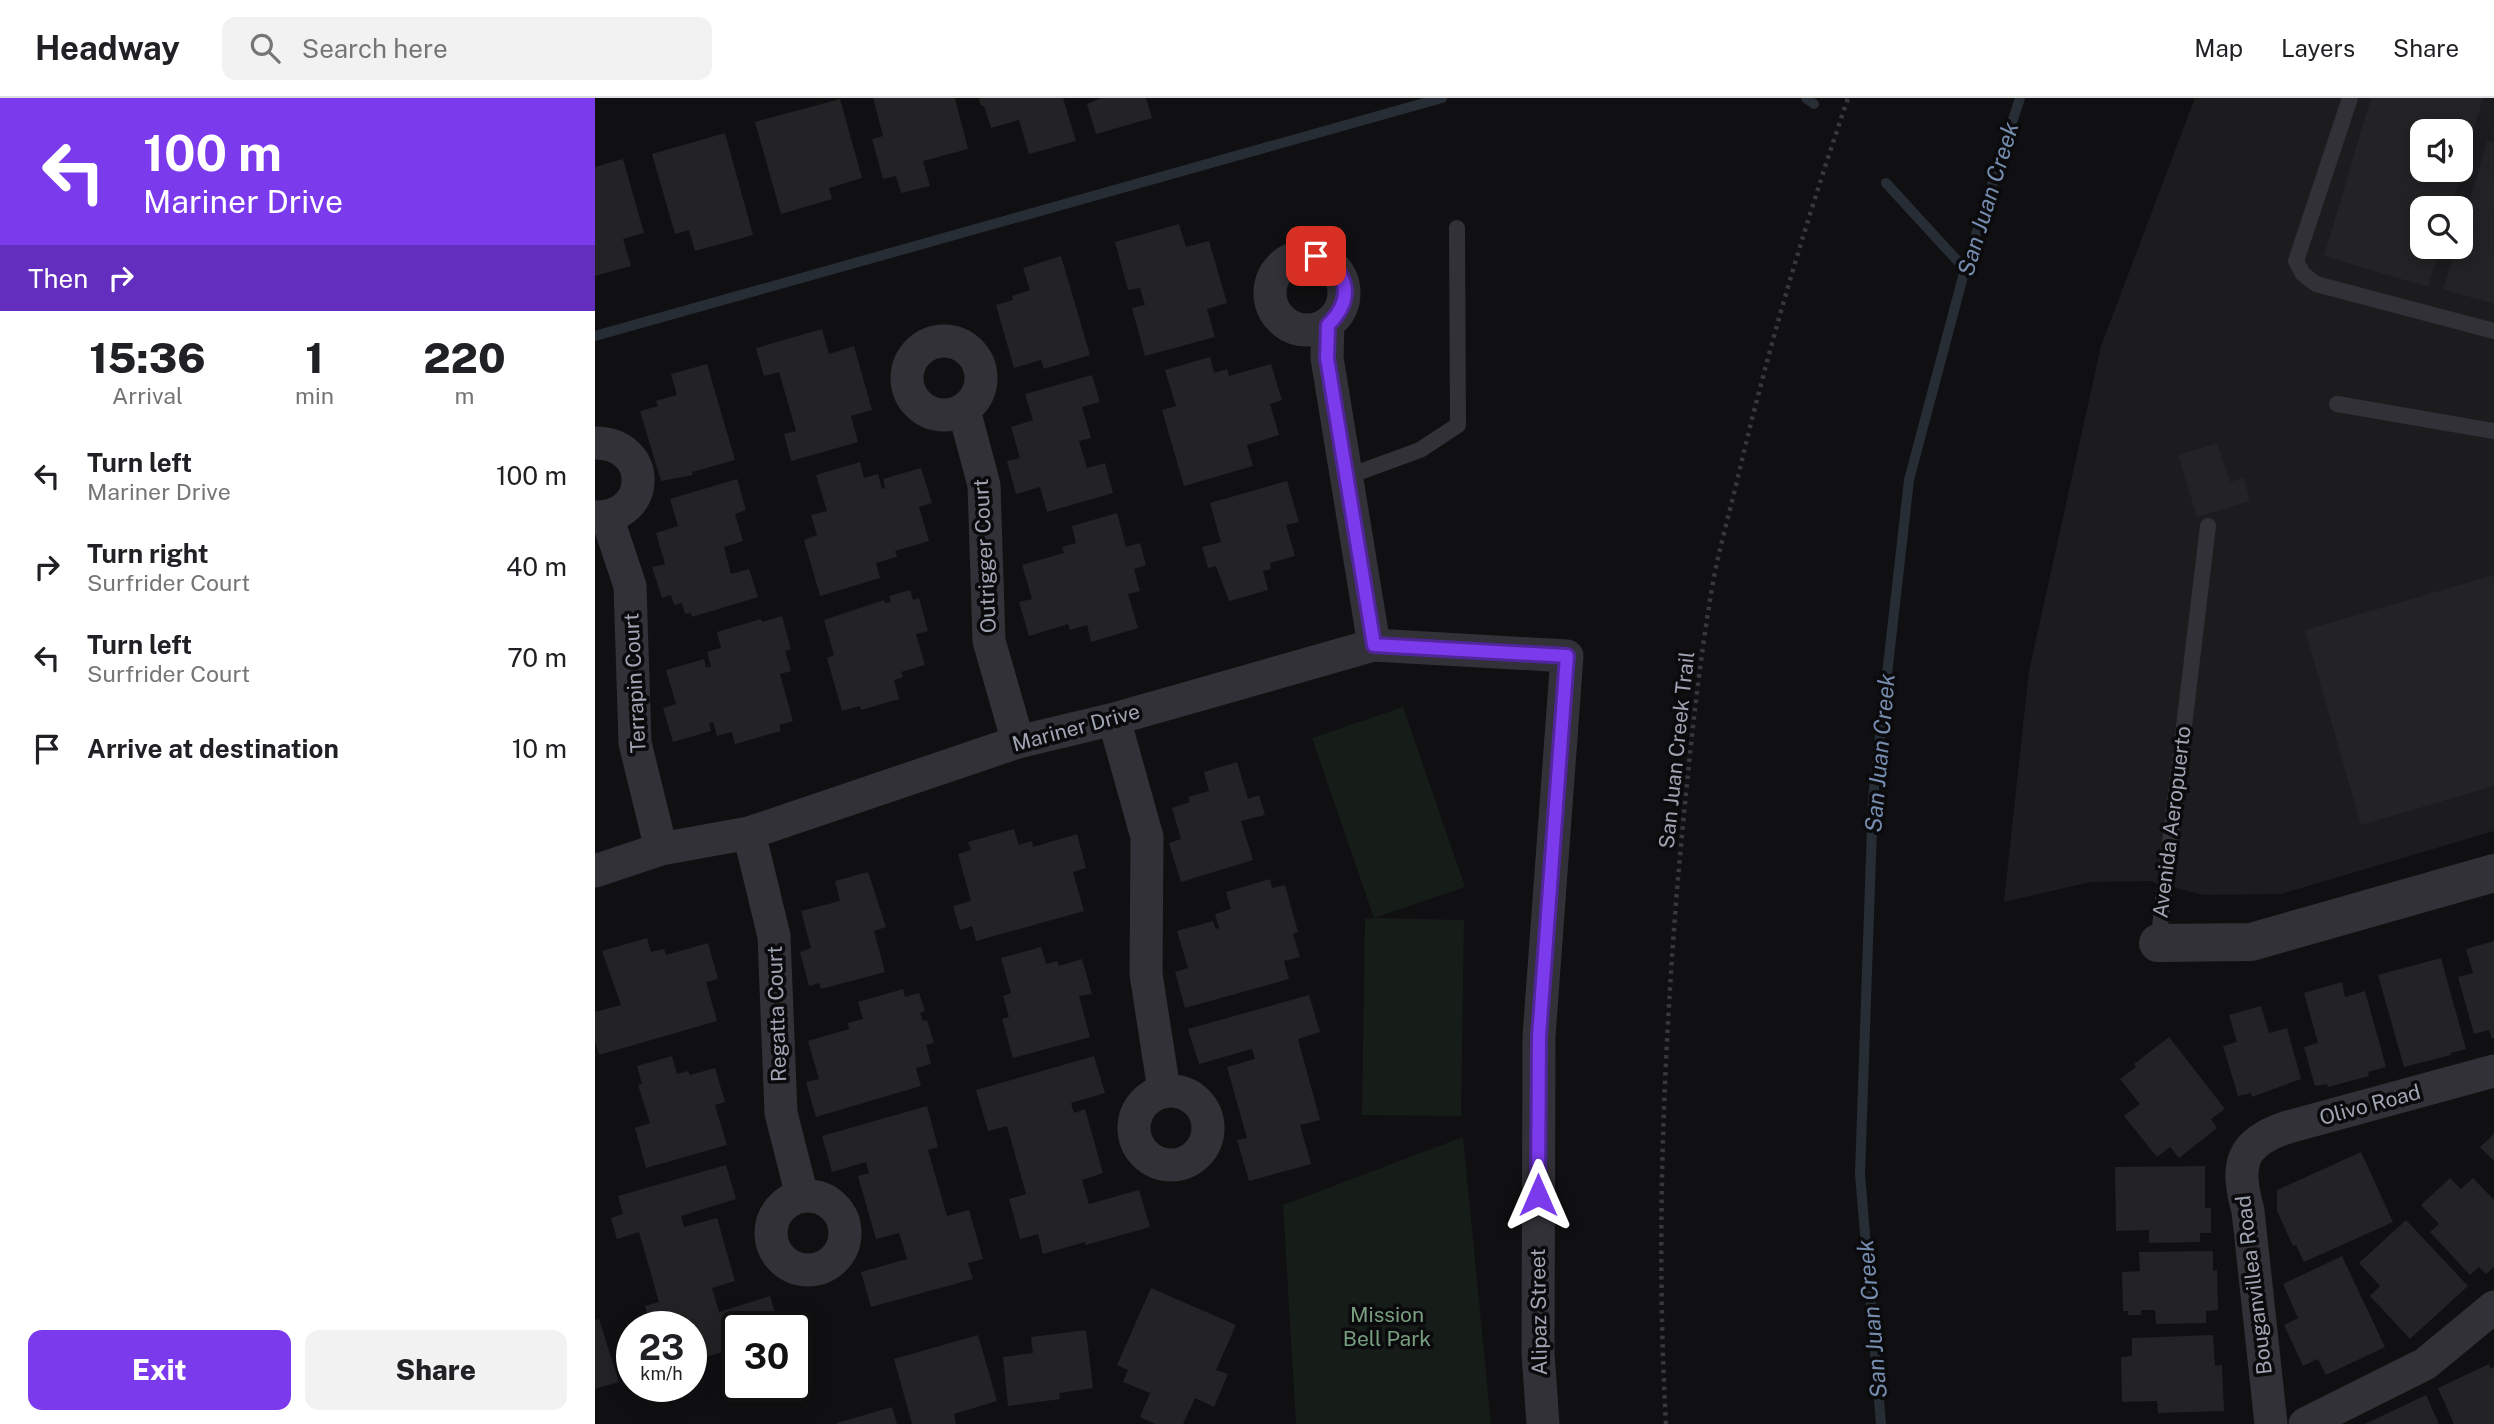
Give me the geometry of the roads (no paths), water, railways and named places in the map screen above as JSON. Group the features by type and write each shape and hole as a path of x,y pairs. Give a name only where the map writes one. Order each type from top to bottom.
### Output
{"street":[{"path":"1328,325 1327,358 1374,645"},
{"name":"Outrigger Court","path":"964,410 984,485 989,641 1019,742"},
{"name":"Terrapin Court","path":"595,443 610,443 623,449 633,460 638,474 638,489 632,502 621,512 601,517 630,586 635,743 661,849"},
{"name":"Mariner Drive","path":"595,871 661,849 749,833 1019,742 1114,719 1374,645 1567,656"},
{"name":"Alipaz Street","path":"1543,1424 1538,1353 1539,1036 1567,656"},
{"path":"1114,719 1147,837 1146,974 1164,1090"},
{"name":"Regatta Court","path":"749,833 775,936 781,1113 802,1196"},
{"name":"Avenida Aeropuerto","path":"2158,943 2251,942 2494,873"},
{"name":"Olivo Road","path":"2249,1148 2265,1135 2288,1127 2494,1071"},
{"name":"Bouganvillea Road","path":"2249,1148 2241,1167 2242,1189 2248,1211 2271,1424"},
{"path":"2305,1424 2425,1364 2494,1307"}],"lane":[{"path":"2350,98 2296,261 2303,274 2316,284 2494,331"},
{"path":"1346,477 1420,450 1458,425 1457,228"},
{"path":"2337,404 2494,431"},
{"name":"Avenida Aeropuerto","path":"2158,943 2208,526"}],"waterway":[{"path":"595,336 1442,98"},
{"path":"1806,98 1814,104"},
{"name":"San Juan Creek","path":"1881,1424 1860,1174 1873,798 1909,480 1965,269 2020,98"},
{"path":"1886,183 1965,269"}],"park label":[{"name":"Mission Bell Park","path":"1387,1327"}]}
